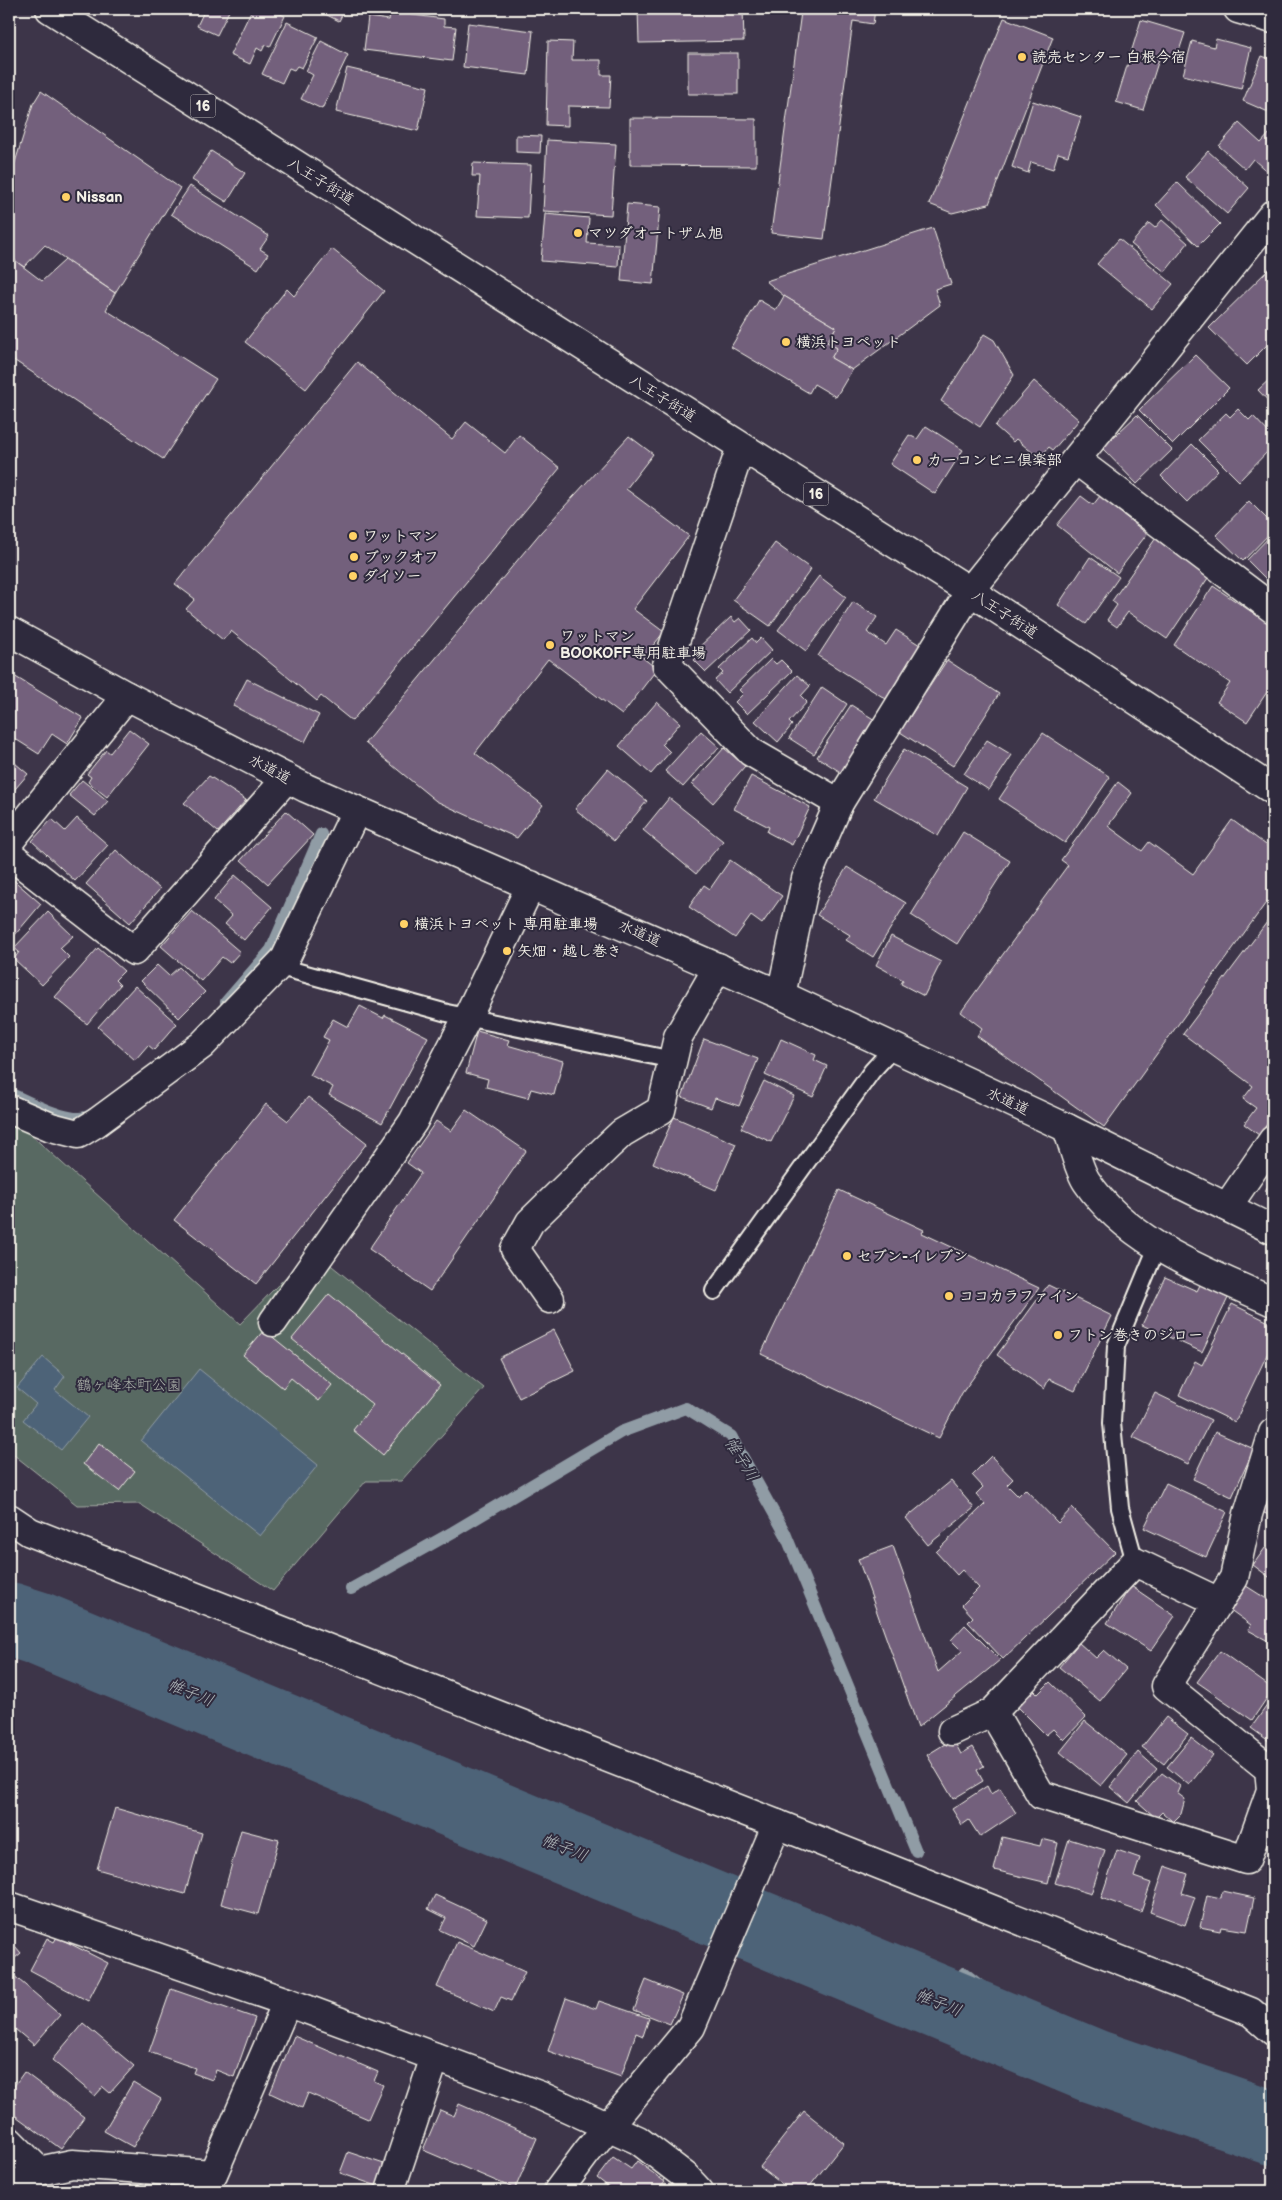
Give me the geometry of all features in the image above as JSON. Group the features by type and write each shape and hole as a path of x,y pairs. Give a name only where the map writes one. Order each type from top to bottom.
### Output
{"main road":[{"name":"八王子街道","path":"50,9 970,591 1273,790"},
{"path":"1238,9 1273,19"},
{"path":"781,994 806,879 839,803 970,591 1273,214"},
{"path":"742,447 667,665 751,752 839,803"},
{"path":"1076,460 1273,609"},
{"name":"水道道","path":"9,631 127,696 356,811 781,994 1067,1128 1273,1230"},
{"path":"9,842 127,696"},
{"path":"9,854 134,951 287,778"},
{"path":"9,1109 51,1127 78,1134 96,1123 202,1045 285,959 356,811"},
{"path":"273,1322 413,1122 468,1018 531,885"},
{"path":"550,1299 515,1249 530,1222 607,1147 622,1133 661,1110 678,1036 718,967"},
{"path":"1067,1128 1086,1180 1112,1212 1164,1252 1273,1302"},
{"path":"1227,1207 1273,1140"},
{"path":"993,1712 1041,1794 1246,1860 1271,1790 1269,1769 1166,1686 1234,1578 1248,1514 1273,1433"},
{"path":"9,1518 30,1532 778,1824 1250,2012 1273,2031"},
{"path":"952,1731 993,1712 1033,1672 1135,1562 1220,1602"},
{"path":"558,2191 691,2027 778,1824"},
{"path":"9,1906 287,2002 541,2096 638,2140 685,2176 699,2191"},
{"path":"14,2191 21,2182 39,2172 72,2164 210,2183 287,2002"},
{"path":"390,2191 435,2057"},
{"path":"9,2141 39,2172"}],"lane":[{"path":"277,966 468,1018 673,1060"},
{"path":"714,1291 872,1071 894,1047"},
{"path":"1135,1562 1120,1508 1112,1423 1116,1346 1157,1247"}],"green space":[{"name":"鶴ヶ峰本町公園","path":"9,1115 240,1324 312,1250 484,1388 401,1481 366,1481 273,1591 140,1504 77,1505 9,1451"}],"water":[{"path":"43,1357 65,1376 55,1390 88,1417 61,1450 23,1420 36,1404 17,1388"},
{"path":"199,1369 318,1465 260,1536 141,1441"}],"building":[{"path":"205,9 230,9 217,35 197,26"},
{"path":"252,9 269,9 285,16 270,47 265,45 262,51 257,48 250,64 230,55"},
{"path":"315,9 345,9 339,21"},
{"path":"638,9 743,9 744,41 639,43"},
{"path":"778,9 875,9 873,24 853,21 824,239 771,233 801,12"},
{"path":"390,12 444,19 444,26 456,27 452,61 364,50 368,17 389,20"},
{"path":"1004,18 1053,37 989,204 952,213 929,204"},
{"path":"1141,20 1185,33 1176,60 1160,56 1143,110 1116,102"},
{"path":"287,22 318,37 302,68 297,66 294,70 289,68 282,83 262,74"},
{"path":"468,23 533,31 528,75 463,67"},
{"path":"1216,39 1251,48 1241,89 1183,75 1192,41 1214,47"},
{"path":"321,41 348,55 322,109 301,99 313,75 306,71"},
{"path":"548,41 573,42 572,60 601,60 601,75 611,75 609,107 568,106 568,126 546,125"},
{"path":"688,53 738,53 738,94 688,94"},
{"path":"1262,56 1273,60 1273,114 1243,101"},
{"path":"347,68 428,87 418,131 336,112"},
{"path":"41,91 180,188 115,293 45,245 24,267 9,256 9,182 33,104"},
{"path":"1033,101 1081,117 1068,156 1058,153 1053,169 1031,162 1028,173 1012,167"},
{"path":"630,118 756,119 756,166 630,165"},
{"path":"1239,123 1261,143 1270,133 1273,135 1272,176 1253,159 1245,169 1219,146"},
{"path":"516,135 541,136 540,153 516,152"},
{"path":"547,140 616,144 611,215 543,211"},
{"path":"211,151 245,173 227,202 192,180"},
{"path":"1208,151 1249,188 1227,214 1185,177"},
{"path":"473,163 531,165 528,218 477,216 480,176 472,176"},
{"path":"1177,182 1220,224 1198,246 1156,205"},
{"path":"190,186 269,236 260,249 268,254 258,269 171,214"},
{"path":"627,204 660,207 653,284 621,281"},
{"path":"545,214 589,218 587,243 619,245 618,267 541,261"},
{"path":"1162,220 1188,243 1165,272 1131,244 1149,223 1155,228"},
{"path":"933,228 951,284 935,289 940,305 852,370 831,358 837,348 827,342 836,327 784,296 766,281"},
{"path":"1119,239 1173,284 1152,309 1097,264"},
{"path":"332,249 384,291 306,389 245,342 287,289 294,296"},
{"path":"9,256 42,281 65,260 115,293 106,310 216,379 163,459 9,357"},
{"path":"1272,266 1273,339 1247,365 1209,328"},
{"path":"784,296 836,327 827,342 837,348 831,358 852,370 836,397 814,384 809,393 731,347 759,300 776,310"},
{"path":"984,334 994,340 1014,375 980,427 941,401"},
{"path":"1195,355 1229,388 1173,444 1139,410"},
{"path":"357,362 452,439 466,422 505,453 519,435 560,468 352,721 321,696 317,701 231,631 223,640 186,609 195,599 175,584"},
{"path":"1273,376 1273,406 1258,390"},
{"path":"1034,381 1079,420 1053,450 1049,447 1039,458 1016,439 1013,442 995,426"},
{"path":"1238,409 1249,420 1253,416 1270,434 1267,437 1270,441 1267,444 1271,448 1239,481 1198,440 1226,413 1230,417"},
{"path":"1137,415 1172,450 1137,484 1102,448"},
{"path":"926,426 963,450 935,494 890,464 909,435 917,439"},
{"name":"ワットマン BOOKOFF専用駐車場","path":"629,436 653,454 626,489 689,536 633,609 664,632 643,658 657,669 622,715 548,659 475,753 543,805 517,838 436,801 365,743 541,532"},
{"path":"1192,444 1218,470 1187,502 1161,476"},
{"path":"1081,496 1093,505 1100,496 1147,534 1117,573 1057,525"},
{"path":"1249,501 1273,525 1273,530 1243,561 1216,535"},
{"path":"1273,533 1273,586 1247,560"},
{"path":"1158,535 1212,572 1167,639 1128,612 1117,627 1107,620 1117,605 1112,601"},
{"path":"775,543 811,569 770,626 733,600"},
{"path":"1090,557 1119,577 1086,624 1058,605"},
{"path":"819,576 846,597 806,651 778,630"},
{"path":"1213,586 1273,626 1268,635 1273,639 1273,683 1247,722 1217,702 1230,683 1174,645"},
{"path":"853,602 877,617 867,632 886,645 896,630 920,645 886,699 818,656"},
{"path":"731,617 735,622 740,618 751,630 706,672 694,660 702,652 698,648"},
{"path":"752,638 756,643 761,638 772,650 727,693 715,680 723,673 719,669"},
{"path":"771,659 776,664 781,660 792,671 747,714 735,702 743,694 739,690"},
{"path":"947,660 999,694 953,766 900,732"},
{"path":"9,673 83,718 67,744 52,734 39,754 9,735"},
{"path":"797,675 810,686 801,696 807,702 789,722 792,725 778,742 755,721"},
{"path":"247,679 319,715 305,742 233,706"},
{"path":"822,687 847,704 814,754 789,738"},
{"path":"657,702 680,723 662,744 670,752 651,774 619,746"},
{"path":"851,705 875,720 842,773 817,757"},
{"path":"129,729 149,744 107,797 88,782 91,777 87,774 106,750 110,753"},
{"path":"701,731 719,747 683,787 665,771"},
{"path":"1043,733 1110,777 1065,843 999,799"},
{"path":"987,740 1012,755 989,790 964,774"},
{"path":"724,748 745,766 713,803 692,784"},
{"path":"904,749 967,787 938,836 874,798"},
{"path":"9,758 28,774 9,796"},
{"path":"608,769 647,801 614,841 575,809"},
{"path":"209,776 246,800 218,832 184,803"},
{"path":"751,776 810,807 792,845 767,832 769,827 734,809"},
{"path":"82,780 108,801 95,816 69,795"},
{"path":"1118,782 1132,793 1108,826 1142,851 1149,842 1193,874 1232,820 1273,850 1273,893 1104,1127 977,1036 982,1028 961,1012 1068,865 1061,860"},
{"path":"669,798 723,841 696,874 643,830"},
{"path":"286,811 313,835 268,884 241,860"},
{"path":"77,818 108,845 75,881 32,841 52,819 65,831"},
{"path":"963,832 1010,861 957,944 911,915"},
{"path":"116,850 160,889 130,923 86,884"},
{"path":"730,860 782,896 762,924 751,916 735,938 689,907 704,885 710,889"},
{"path":"847,867 906,903 873,957 846,940 850,935 817,915"},
{"path":"235,875 272,907 244,940 225,924 232,916 214,900"},
{"path":"9,876 41,904 9,942"},
{"path":"192,911 240,952 230,963 222,957 201,981 161,946"},
{"path":"48,912 73,936 60,948 69,957 42,985 14,959 19,952 14,948"},
{"path":"1273,914 1273,1116 1259,1135 1244,1124 1256,1108 1243,1099 1253,1086 1183,1034"},
{"path":"891,936 941,962 924,996 901,984 903,980 876,965"},
{"path":"98,948 124,971 115,980 120,985 87,1024 55,997"},
{"path":"157,965 169,976 179,967 205,992 179,1018 141,981"},
{"path":"135,986 177,1024 154,1050 148,1045 135,1060 98,1027"},
{"path":"360,1006 383,1018 385,1015 428,1037 382,1123 329,1095 333,1087 310,1075 329,1040 323,1037 333,1019 348,1027"},
{"path":"477,1031 509,1040 507,1045 563,1061 554,1095 531,1089 528,1098 486,1087 488,1079 466,1073"},
{"path":"704,1039 758,1059 739,1106 715,1098 711,1108 682,1097"},
{"path":"781,1039 816,1055 814,1060 827,1066 813,1097 765,1075"},
{"path":"764,1081 794,1096 771,1142 741,1128"},
{"path":"308,1097 367,1143 256,1284 174,1220 266,1104 288,1121"},
{"path":"466,1110 526,1151 430,1291 369,1249 421,1173 407,1163 436,1121 451,1131"},
{"path":"674,1117 736,1144 716,1190 653,1163"},
{"path":"1273,1177 1273,1195 1265,1191"},
{"path":"839,1190 924,1230 922,1233 1039,1288 962,1393 939,1438 761,1354"},
{"path":"1165,1277 1197,1291 1200,1285 1228,1298 1202,1352 1142,1325"},
{"path":"1048,1285 1112,1316 1075,1391 1049,1379 1044,1389 997,1355"},
{"path":"329,1294 440,1385 383,1455 353,1430 373,1405 292,1339"},
{"path":"1232,1304 1273,1324 1273,1342 1235,1422 1179,1395 1195,1361 1202,1365"},
{"path":"264,1330 332,1385 319,1401 291,1378 283,1388 243,1355"},
{"path":"554,1330 575,1371 519,1398 499,1358"},
{"path":"1155,1393 1211,1420 1188,1464 1133,1437"},
{"path":"1215,1432 1254,1449 1232,1497 1193,1479"},
{"path":"99,1443 135,1471 119,1491 83,1464"},
{"path":"991,1456 1013,1479 1007,1485 1018,1496 1025,1489 1058,1523 1072,1508 1115,1552 1003,1659 968,1622 973,1617 962,1605 979,1588 962,1570 957,1575 936,1552 985,1504 976,1494 983,1487 972,1475"},
{"path":"951,1481 974,1508 928,1545 906,1518"},
{"path":"1166,1483 1227,1512 1206,1557 1144,1528"},
{"path":"1269,1496 1273,1498 1273,1517 1262,1512"},
{"path":"893,1546 938,1672 962,1651 951,1640 965,1625 1000,1660 918,1727 858,1559"},
{"path":"1265,1548 1273,1553 1273,1580 1253,1565"},
{"path":"1243,1584 1273,1603 1273,1635 1270,1642 1248,1630 1251,1625 1229,1609"},
{"path":"1131,1586 1175,1616 1151,1651 1107,1623"},
{"path":"1079,1643 1096,1658 1104,1650 1126,1669 1100,1701 1059,1667"},
{"path":"1220,1651 1273,1689 1252,1720 1197,1682"},
{"path":"1050,1682 1086,1717 1064,1740 1053,1729 1046,1735 1015,1704 1031,1687 1038,1694"},
{"path":"1273,1697 1273,1744 1251,1728"},
{"path":"1166,1717 1188,1734 1164,1764 1142,1747"},
{"path":"1085,1721 1127,1755 1101,1786 1060,1752"},
{"path":"1191,1738 1213,1755 1189,1785 1167,1767"},
{"path":"953,1739 961,1754 973,1747 984,1766 977,1770 983,1781 953,1799 927,1755"},
{"path":"1138,1752 1157,1769 1129,1803 1110,1787"},
{"path":"1162,1773 1180,1786 1177,1793 1185,1799 1181,1814 1173,1822 1162,1812 1156,1818 1137,1801"},
{"path":"987,1786 991,1794 1000,1788 1016,1813 980,1837 969,1820 962,1825 952,1809"},
{"path":"115,1808 202,1833 185,1894 97,1869"},
{"path":"241,1830 279,1840 258,1914 221,1904"},
{"path":"1002,1837 1040,1846 1042,1839 1058,1843 1048,1883 994,1870"},
{"path":"1069,1839 1105,1850 1091,1894 1055,1883"},
{"path":"1117,1850 1140,1858 1134,1877 1151,1883 1141,1912 1101,1898"},
{"path":"1165,1866 1188,1874 1182,1893 1195,1897 1185,1925 1150,1912"},
{"path":"1222,1891 1254,1898 1247,1931 1221,1927 1220,1931 1200,1927 1207,1895 1221,1898"},
{"path":"435,1895 487,1919 474,1946 440,1930 446,1918 428,1909"},
{"path":"57,1937 108,1963 88,2001 30,1970 47,1938 54,1942"},
{"path":"9,1939 21,1953 9,1963"},
{"path":"457,1942 525,1972 511,2001 501,1997 494,2012 437,1987"},
{"path":"12,1974 60,2015 34,2045 9,2024 9,1978"},
{"path":"646,1980 683,1995 670,2024 634,2010"},
{"path":"171,1989 255,2018 234,2077 216,2070 212,2080 193,2073 195,2068 149,2052"},
{"path":"566,1998 596,2009 599,2001 649,2018 643,2036 636,2033 621,2077 548,2051"},
{"path":"83,2023 134,2066 110,2093 103,2087 95,2096 52,2060"},
{"path":"294,2036 378,2072 374,2081 383,2085 368,2119 308,2093 302,2108 270,2093"},
{"path":"24,2072 84,2117 61,2149 9,2111 9,2093"},
{"path":"133,2082 161,2099 133,2147 104,2131"},
{"path":"459,2104 537,2138 515,2189 423,2150 440,2110 454,2116"},
{"path":"804,2111 844,2143 806,2191 791,2191 760,2167"},
{"path":"348,2152 384,2164 377,2186 340,2173"},
{"path":"613,2157 631,2169 637,2161 665,2182 658,2191 614,2191 597,2178"}],"waterway":[{"path":"226,1002 271,950 321,834"},
{"path":"9,1093 63,1116 75,1118 92,1114"},
{"name":"帷子川","path":"351,1589 453,1532 621,1432 686,1408 731,1436 785,1533 916,1851"},
{"name":"帷子川","path":"9,1619 37,1628 1093,2066 1273,2128"},
{"name":"帷子川","path":"37,1628 148,1653"},
{"name":"帷子川","path":"964,1973 1018,2016 1093,2066"}],"place":[{"name":"読売センター 白根今宿","path":"1022,57"},
{"name":"Nissan","path":"66,197"},
{"name":"マツダオートザム旭","path":"578,233"},
{"name":"横浜トヨペット","path":"786,342"},
{"name":"カーコンビニ倶楽部","path":"917,460"},
{"name":"ワットマン","path":"353,536"},
{"name":"ブックオフ","path":"354,557"},
{"name":"ダイソー","path":"353,576"},
{"name":"ワットマン BOOKOFF専用駐車場","path":"550,645"},
{"name":"横浜トヨペット 専用駐車場","path":"404,924"},
{"name":"矢畑・越し巻き","path":"507,951"},
{"name":"セブン-イレブン","path":"847,1256"},
{"name":"ココカラファイン","path":"949,1296"},
{"name":"フトン巻きのジロー","path":"1058,1335"}]}
